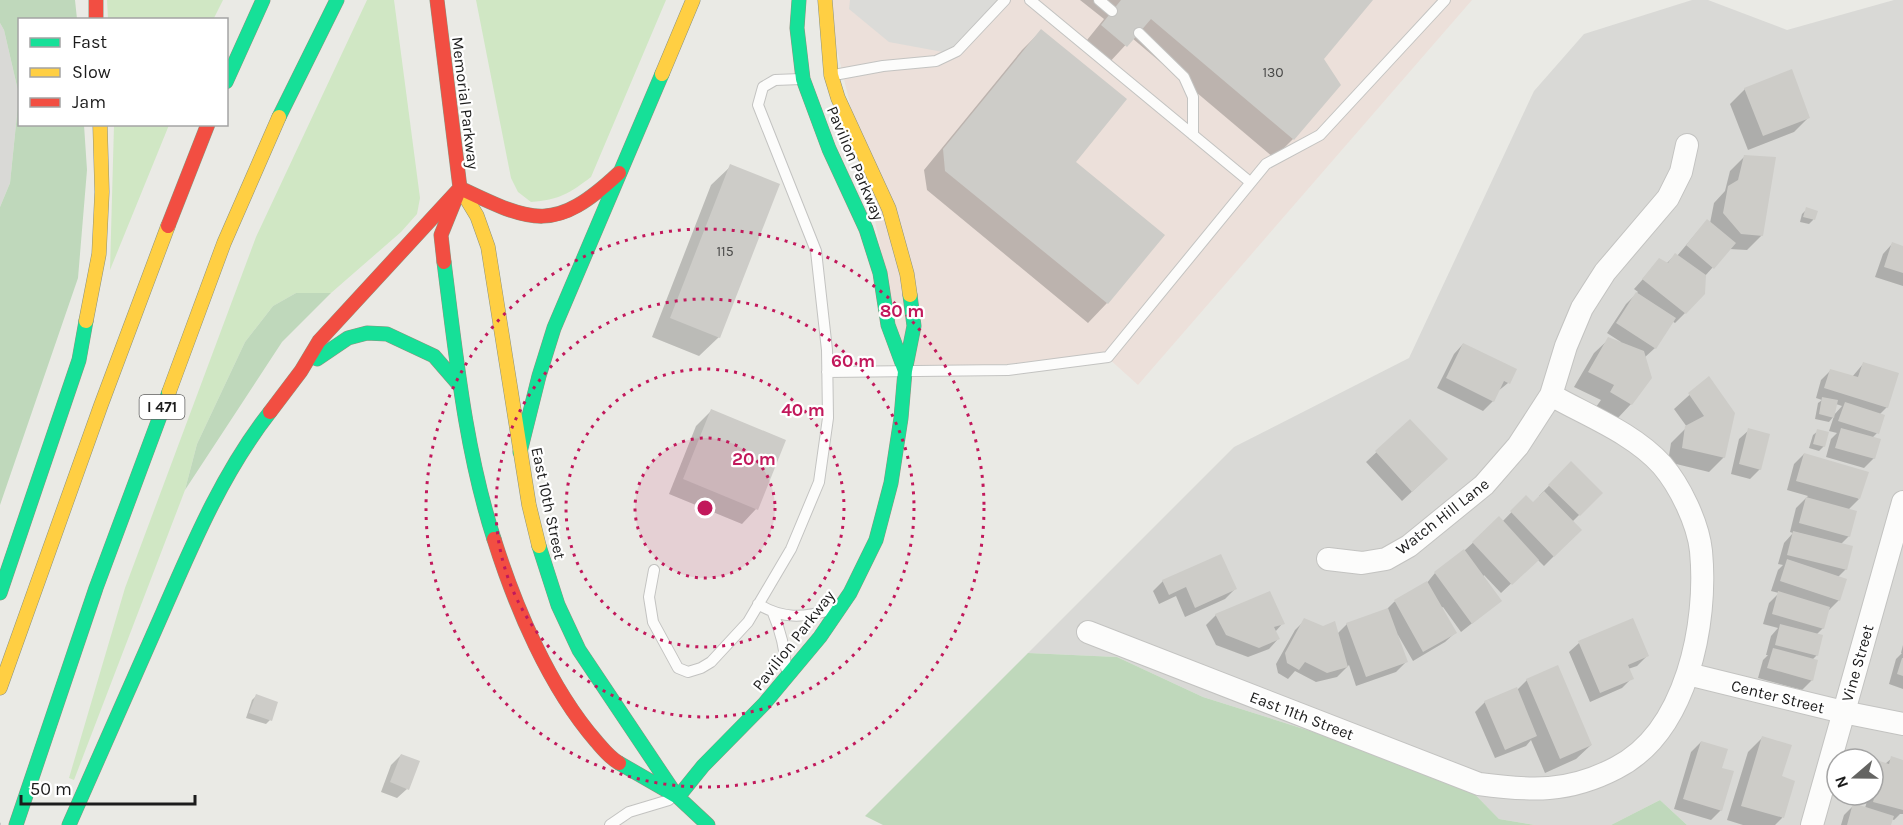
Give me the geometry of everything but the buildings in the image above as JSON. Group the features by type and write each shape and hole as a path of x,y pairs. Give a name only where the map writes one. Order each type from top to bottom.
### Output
{"main road":[{"path":"96,0 96,18"},
{"path":"228,78 263,0"},
{"name":"I 471","path":"16,825 96,588 224,243 280,115 337,0"},
{"name":"Memorial Parkway","path":"437,0 460,188 441,235 460,386"},
{"path":"520,452 554,328 693,0"},
{"name":"Pavilion Parkway","path":"799,0 797,28 817,77 829,149 866,229 879,273 888,325 905,371"},
{"name":"Pavilion Parkway","path":"817,77 826,30 825,0"},
{"name":"Pavilion Parkway","path":"678,797 703,766 764,704 787,677 820,637 850,593 876,540 891,483 902,418 905,371 914,326 907,274 889,209 838,98 817,77"},
{"path":"0,593 79,360 99,254 102,192 100,126"},
{"path":"0,688 102,397 207,126"},
{"path":"69,825 186,560 222,486 251,436 301,371 319,341 460,188 513,213 544,217 571,211 597,194 619,173"},
{"name":"East 10th Street","path":"460,188 477,216 488,247 520,452 540,551 558,605 579,650 678,797 708,825"},
{"path":"301,371 326,351 348,338 367,333 387,334 434,356 460,386"},
{"name":"East 10th Street","path":"460,386 475,467 490,528 507,581 549,671 579,721 612,759 678,797"}],"street":[{"name":"Watch Hill Lane","path":"1328,559 1362,563 1386,559 1409,546 1484,485 1518,446 1551,395 1566,346 1582,308 1605,272 1668,198 1681,172 1687,146"},
{"name":"East 11th Street","path":"1088,632 1479,784 1538,790 1559,788 1617,768 1641,752 1677,704 1688,674 1701,609 1701,549 1688,506 1662,465 1630,439 1551,395"},
{"name":"Vine Street","path":"1812,825 1903,502"},
{"name":"Center Street","path":"1688,674 1843,712 1903,723"}],"lane":[{"path":"654,570 649,597 654,622 678,668 688,672 701,668 711,662 748,622 791,549 819,483 828,418 827,350 816,251 758,105 763,87 775,80 817,77 883,66 936,61 957,51 1005,0"},
{"path":"1030,0 1250,182"},
{"path":"1099,0 1112,11"},
{"path":"827,372 1008,369 1108,357 1266,164 1320,135 1444,0"},
{"path":"1139,33 1184,77 1193,97 1193,135"},
{"path":"758,604 773,613 795,616 814,615 840,607"},
{"path":"773,613 785,646 787,677"},
{"path":"610,825 629,812 678,797"}],"shaded area":[{"path":"825,0 1472,0 1138,385 1107,357 905,371 861,150"},
{"path":"850,0 1004,0 959,55 889,42 849,9"},
{"path":"1692,0 1708,0 1787,30 1894,0 1903,0 1903,825 1687,825 1660,800 1611,825 1535,825 1499,819 1459,778 1203,697 1117,657 1028,653 1234,447 1409,358 1534,91 1584,34"},
{"path":"0,23 4,30 18,91 18,105 10,183 0,207"}],"green space":[{"path":"0,0 75,0 77,18 18,18 18,91 4,30 0,23"},
{"path":"107,0 223,0 214,18 108,18"},
{"path":"367,0 394,0 420,198 417,214 401,232 331,293 296,293 273,306 245,342 197,444 185,490 74,780 69,778 125,588 256,237"},
{"path":"476,0 666,0 591,177 564,195 531,202 518,192 511,178"},
{"path":"18,105 18,126 84,126 87,170 78,278 0,505 0,207 10,183"},
{"path":"114,126 169,126 110,270"},
{"path":"296,293 331,293 282,342 185,490 197,444 245,342 273,306"},
{"path":"1028,653 1117,657 1203,697 1459,778 1499,819 1535,825 883,825 865,816"},
{"path":"1660,800 1687,825 1611,825"}],"traffic: fast":[{"path":"228,78 263,0"},
{"path":"279,117 337,0"},
{"path":"799,0 797,28 803,79 829,149 866,229 880,273 888,325 905,371"},
{"path":"520,452 554,328 662,74"},
{"path":"444,262 457,367 469,436 494,539"},
{"path":"678,797 703,766 764,704 820,637 850,593 876,540 891,483 901,418 905,371 914,326 910,295"},
{"path":"0,593 79,360 86,321"},
{"path":"317,359 348,338 367,333 387,334 434,356 460,386"},
{"path":"16,825 96,588 169,392"},
{"path":"69,825 210,509 223,483 270,412"},
{"path":"539,546 558,605 579,650 672,789"},
{"path":"619,763 678,797 708,825"}],"traffic: slow":[{"path":"662,74 693,0"},
{"path":"825,0 831,75 838,98 889,209 907,274 910,295"},
{"path":"169,392 224,243 279,117"},
{"path":"86,321 99,254 102,192 100,126"},
{"path":"460,188 477,216 488,247 529,505 539,546"},
{"path":"0,688 168,226"}],"traffic: jam":[{"path":"96,0 96,18"},
{"path":"437,0 460,188 441,235 444,262"},
{"path":"168,226 207,126"},
{"path":"270,412 301,371 319,341 460,188 507,209 543,216 560,213 577,206 619,173"},
{"path":"494,539 523,618 549,671 579,720 604,750 619,763"}]}
